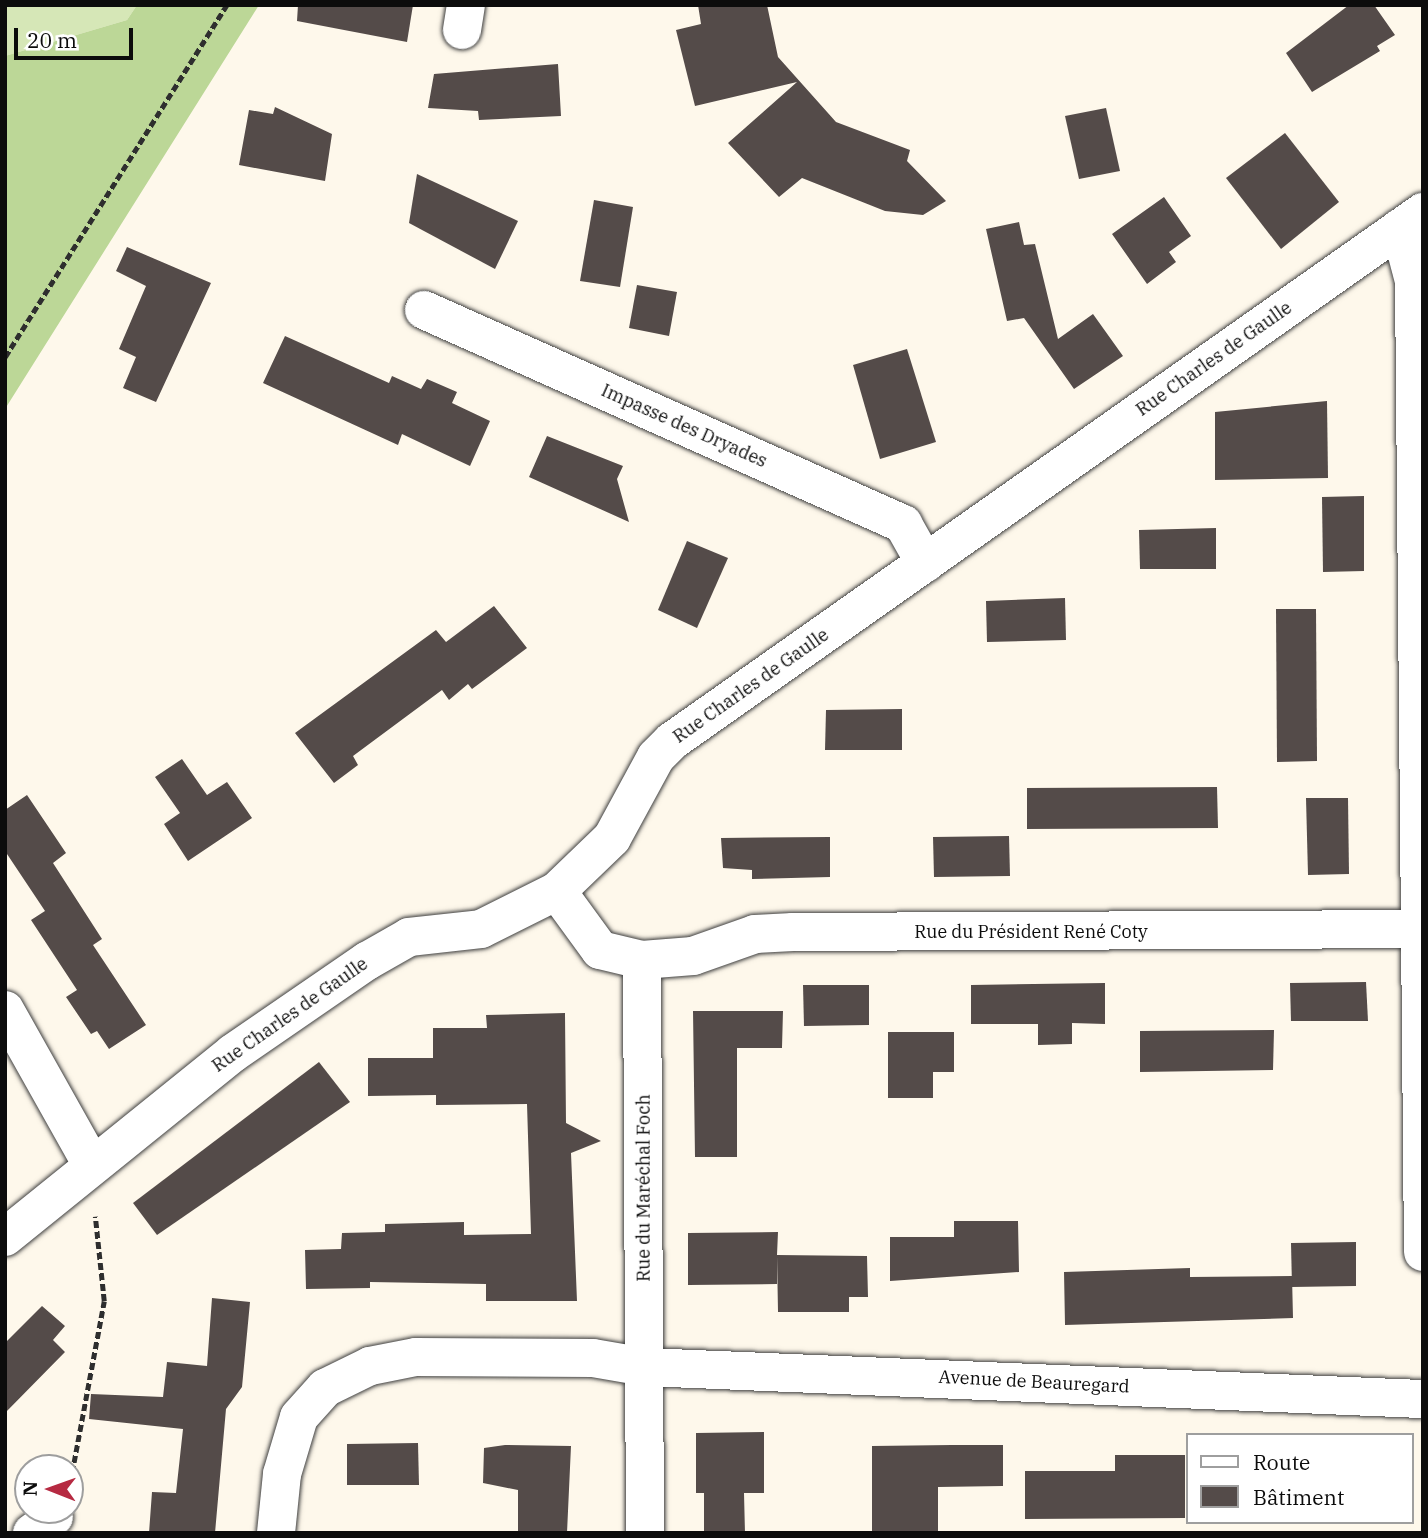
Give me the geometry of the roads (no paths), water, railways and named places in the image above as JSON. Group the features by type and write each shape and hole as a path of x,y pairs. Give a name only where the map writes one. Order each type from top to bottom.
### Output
{"street":[{"path":"1411,220 1420,416 1423,1252"},
{"name":"Rue Charles de Gaulle","path":"5,1237 90,1163 233,1053 367,961 409,937 481,929 557,891 612,838 656,757 673,741 1411,220"},
{"name":"Impasse des Dryades","path":"424,310 903,524 925,563"},
{"path":"557,891 600,950 642,960"},
{"name":"Rue du Président René Coty","path":"642,960 693,956 755,934 793,932 1421,929"},
{"name":"Rue du Maréchal Foch","path":"642,960 645,1533"},
{"path":"5,1010 90,1163"},
{"name":"Avenue de Beauregard","path":"276,1533 282,1474 299,1417 325,1388 370,1366 416,1357 593,1359 645,1367 1423,1399"}]}
